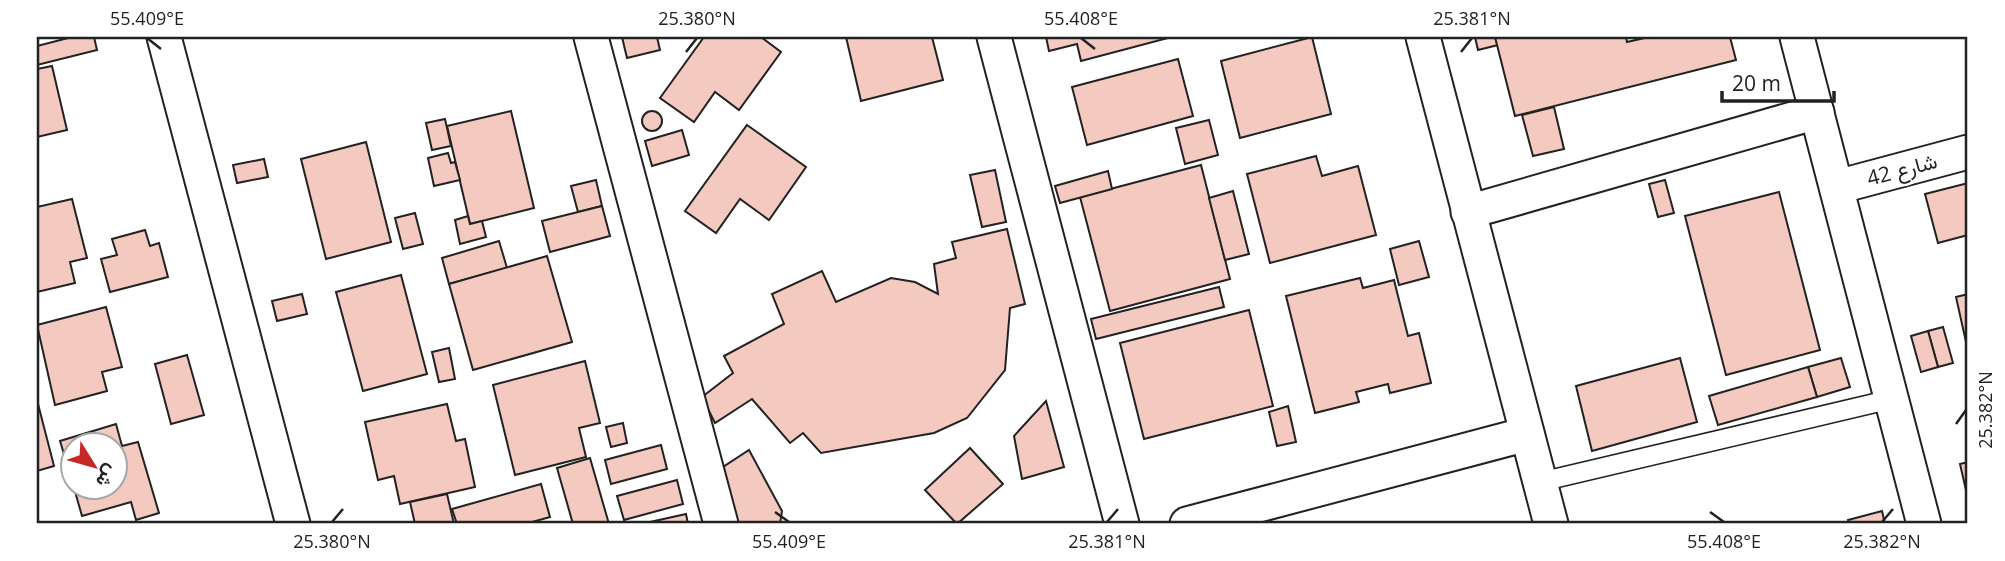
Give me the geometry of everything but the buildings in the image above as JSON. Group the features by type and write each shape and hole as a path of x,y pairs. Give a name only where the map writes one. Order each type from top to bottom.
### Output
{"street":[{"path":"164,37 293,524"},
{"path":"591,37 721,524"},
{"path":"994,37 1122,524"},
{"path":"1423,37 1551,524"},
{"path":"1797,37 1924,524"},
{"path":"1468,212 1817,112"},
{"name":"شارع 42","path":"1837,187 1968,152"},
{"path":"1187,524 1527,434"}],"lane":[{"path":"1540,482 1892,399"}]}
